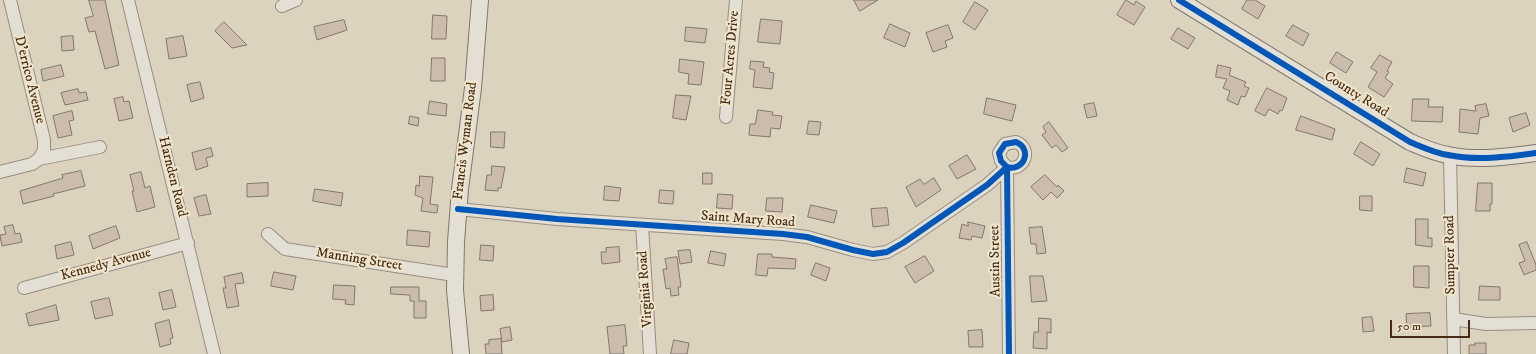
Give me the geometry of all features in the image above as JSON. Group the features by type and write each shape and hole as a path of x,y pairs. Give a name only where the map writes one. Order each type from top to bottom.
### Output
{"street":[{"name":"D'errico Avenue","path":"10,0 44,140 44,150 39,159"},
{"name":"Harnden Road","path":"128,0 214,354"},
{"path":"282,6 296,0"},
{"name":"Francis Wyman Road","path":"462,354 454,275 458,209 473,88 480,0"},
{"name":"Four Acres Drive","path":"726,117 736,0"},
{"name":"County Road","path":"1179,0 1410,142 1450,156 1497,157 1536,153"},
{"path":"0,172 32,164 39,159 100,147"},
{"name":"Sumpter Road","path":"1450,156 1454,354"},
{"name":"Saint Mary Road","path":"458,209 557,219 797,236 853,250 878,254 887,252 903,243 987,185 1007,167"},
{"name":"Austin Street","path":"1007,167 1009,354"},
{"name":"Virginia Road","path":"642,225 650,354"},
{"name":"Manning Street","path":"268,234 286,249 454,275"},
{"name":"Kennedy Avenue","path":"24,288 188,243"},
{"path":"1453,319 1486,324 1536,323"}],"building":[{"path":"89,0 105,0 119,65 105,69 95,31 89,32 85,18 93,16"},
{"path":"854,0 878,0 860,11"},
{"path":"1126,0 1134,5 1136,1 1145,7 1134,25 1117,15"},
{"path":"1247,0 1255,0 1265,6 1258,19 1242,9"},
{"path":"975,2 988,10 975,30 963,22"},
{"path":"433,15 447,16 446,39 432,39"},
{"path":"761,19 782,21 780,44 758,42"},
{"path":"344,20 347,30 317,40 314,27"},
{"path":"224,22 247,45 232,48 215,31"},
{"path":"890,24 910,33 905,47 884,38"},
{"path":"948,25 953,38 945,41 947,47 933,52 926,33"},
{"path":"1293,25 1309,34 1303,46 1286,36"},
{"path":"686,27 707,29 705,43 685,41"},
{"path":"1178,28 1195,38 1188,49 1171,39"},
{"path":"73,36 74,50 62,51 61,37"},
{"path":"183,36 187,56 169,59 166,39"},
{"path":"1337,52 1353,62 1346,73 1330,63"},
{"path":"1380,55 1392,62 1387,71 1389,72 1385,78 1393,84 1384,97 1368,87 1377,72 1371,68"},
{"path":"432,58 445,58 445,81 431,81"},
{"path":"680,59 704,62 701,85 688,84 689,74 679,72"},
{"path":"751,61 764,62 763,67 770,68 769,72 774,73 772,89 753,87 755,70 750,69"},
{"path":"61,65 64,76 43,81 41,70"},
{"path":"1218,65 1231,68 1229,75 1246,82 1244,86 1249,88 1245,97 1241,96 1238,105 1227,100 1230,91 1223,88 1227,79 1216,77"},
{"path":"200,82 204,98 191,102 187,85"},
{"path":"1267,88 1287,98 1282,111 1280,110 1278,114 1269,109 1265,116 1255,111"},
{"path":"78,89 79,93 86,92 88,100 65,105 61,93"},
{"path":"676,95 691,96 686,120 673,118"},
{"path":"123,97 124,102 129,101 133,118 119,121 114,99"},
{"path":"987,98 1016,105 1012,121 984,114"},
{"path":"1413,99 1429,99 1428,107 1443,107 1442,122 1412,121"},
{"path":"430,101 447,104 446,116 428,114"},
{"path":"1094,103 1097,116 1087,118 1084,105"},
{"path":"1486,104 1489,116 1480,118 1478,134 1459,132 1460,109 1476,111 1475,106"},
{"path":"758,110 773,112 772,115 782,116 780,129 771,128 770,137 749,135 750,124 755,124"},
{"path":"72,111 74,120 69,121 72,135 58,138 53,116"},
{"path":"1526,113 1530,125 1513,132 1509,118"},
{"path":"410,116 419,118 418,126 409,124"},
{"path":"1301,116 1335,129 1332,140 1296,130"},
{"path":"809,121 821,122 819,135 807,134"},
{"path":"1049,122 1068,148 1062,152 1056,145 1052,148 1042,135 1046,132 1043,127"},
{"path":"491,132 505,132 504,148 491,147"},
{"path":"1361,142 1380,154 1373,166 1354,154"},
{"path":"211,148 213,156 206,158 208,166 196,170 192,153"},
{"path":"967,155 976,169 957,179 949,166"},
{"path":"492,166 505,167 501,188 498,188 498,191 485,190 487,175 491,175"},
{"path":"1407,168 1426,173 1423,186 1404,182"},
{"path":"81,171 85,186 53,194 54,196 23,204 20,191 63,178 62,175"},
{"path":"141,172 145,188 150,186 155,207 137,212 130,175"},
{"path":"703,173 712,173 712,184 703,184"},
{"path":"1045,175 1057,187 1058,185 1064,191 1057,198 1051,192 1043,200 1031,187"},
{"path":"420,176 433,177 430,204 438,205 437,213 421,211 423,198 415,195 416,185 419,186"},
{"path":"934,178 941,190 916,207 906,187 920,179 924,184"},
{"path":"268,183 268,196 247,197 247,184"},
{"path":"1478,183 1492,183 1492,204 1490,204 1490,211 1476,211"},
{"path":"605,186 621,188 619,201 604,200"},
{"path":"315,189 343,193 341,206 313,201"},
{"path":"660,190 674,191 673,204 659,203"},
{"path":"718,194 733,195 732,209 717,208"},
{"path":"206,195 211,214 199,216 194,198"},
{"path":"1360,196 1372,196 1372,211 1360,210"},
{"path":"767,198 783,198 782,212 766,211"},
{"path":"811,205 837,211 834,223 808,217"},
{"path":"887,208 889,225 873,227 871,209"},
{"path":"1416,219 1428,219 1428,238 1432,238 1432,247 1416,245"},
{"path":"968,222 985,226 982,238 972,236 971,240 959,238 962,224 968,226"},
{"path":"13,225 15,234 20,233 22,242 2,246 0,235 6,234 4,227"},
{"path":"116,226 120,238 93,249 89,236"},
{"path":"1042,227 1046,253 1037,254 1036,244 1031,244 1029,228"},
{"path":"408,230 430,232 429,247 407,245"},
{"path":"71,242 74,255 57,259 55,246"},
{"path":"1527,242 1536,265 1536,270 1524,275 1519,263 1525,261 1519,245"},
{"path":"481,245 494,246 493,261 480,260"},
{"path":"619,247 620,262 602,264 601,252 606,252 606,248"},
{"path":"690,250 692,262 680,264 678,251"},
{"path":"711,251 726,254 724,266 708,263"},
{"path":"758,254 772,254 772,257 796,259 795,269 768,268 767,276 756,275"},
{"path":"925,256 934,271 915,283 905,267"},
{"path":"677,257 681,287 678,287 679,295 671,296 670,288 666,289 663,269 667,269 665,259"},
{"path":"816,263 830,268 826,281 811,275"},
{"path":"1414,266 1429,266 1429,288 1414,287"},
{"path":"274,272 296,276 293,290 271,286"},
{"path":"242,273 244,283 235,284 239,306 227,308 223,288 226,288 224,277"},
{"path":"1030,276 1043,276 1047,301 1032,302"},
{"path":"334,285 355,286 354,305 345,304 346,300 333,299"},
{"path":"1480,286 1500,287 1500,300 1479,300"},
{"path":"391,287 419,287 419,301 426,301 426,318 414,318 414,301 410,301 410,295 391,294"},
{"path":"172,290 176,307 163,310 159,293"},
{"path":"493,295 494,310 481,311 480,296"},
{"path":"109,298 113,315 95,319 91,302"},
{"path":"56,305 59,320 29,326 26,314"},
{"path":"1430,313 1431,326 1407,327 1406,314"},
{"path":"1372,317 1374,331 1363,332 1362,318"},
{"path":"1039,318 1051,319 1051,333 1047,332 1047,349 1033,348 1034,332 1038,332"},
{"path":"169,320 173,338 170,339 171,344 160,347 155,324"},
{"path":"625,325 627,346 623,346 624,354 610,354 607,327"},
{"path":"510,327 512,340 502,342 500,329"},
{"path":"982,330 983,347 969,347 968,331"},
{"path":"501,339 502,354 486,354 485,344 489,344 489,340"},
{"path":"674,340 689,343 687,354 671,354"},
{"path":"1475,343 1486,343 1486,354 1469,354 1469,345 1475,345"}],"cycle path":[{"path":"1179,0 1410,142 1438,153 1470,158 1503,157 1536,153"},
{"path":"458,209 557,219 783,234 807,237 873,254 887,252 903,243 987,185 1007,167 1013,168 1022,163 1025,154 1024,150 1021,145 1016,142 1005,144 999,153 1001,161 1007,167 1009,354"}]}
